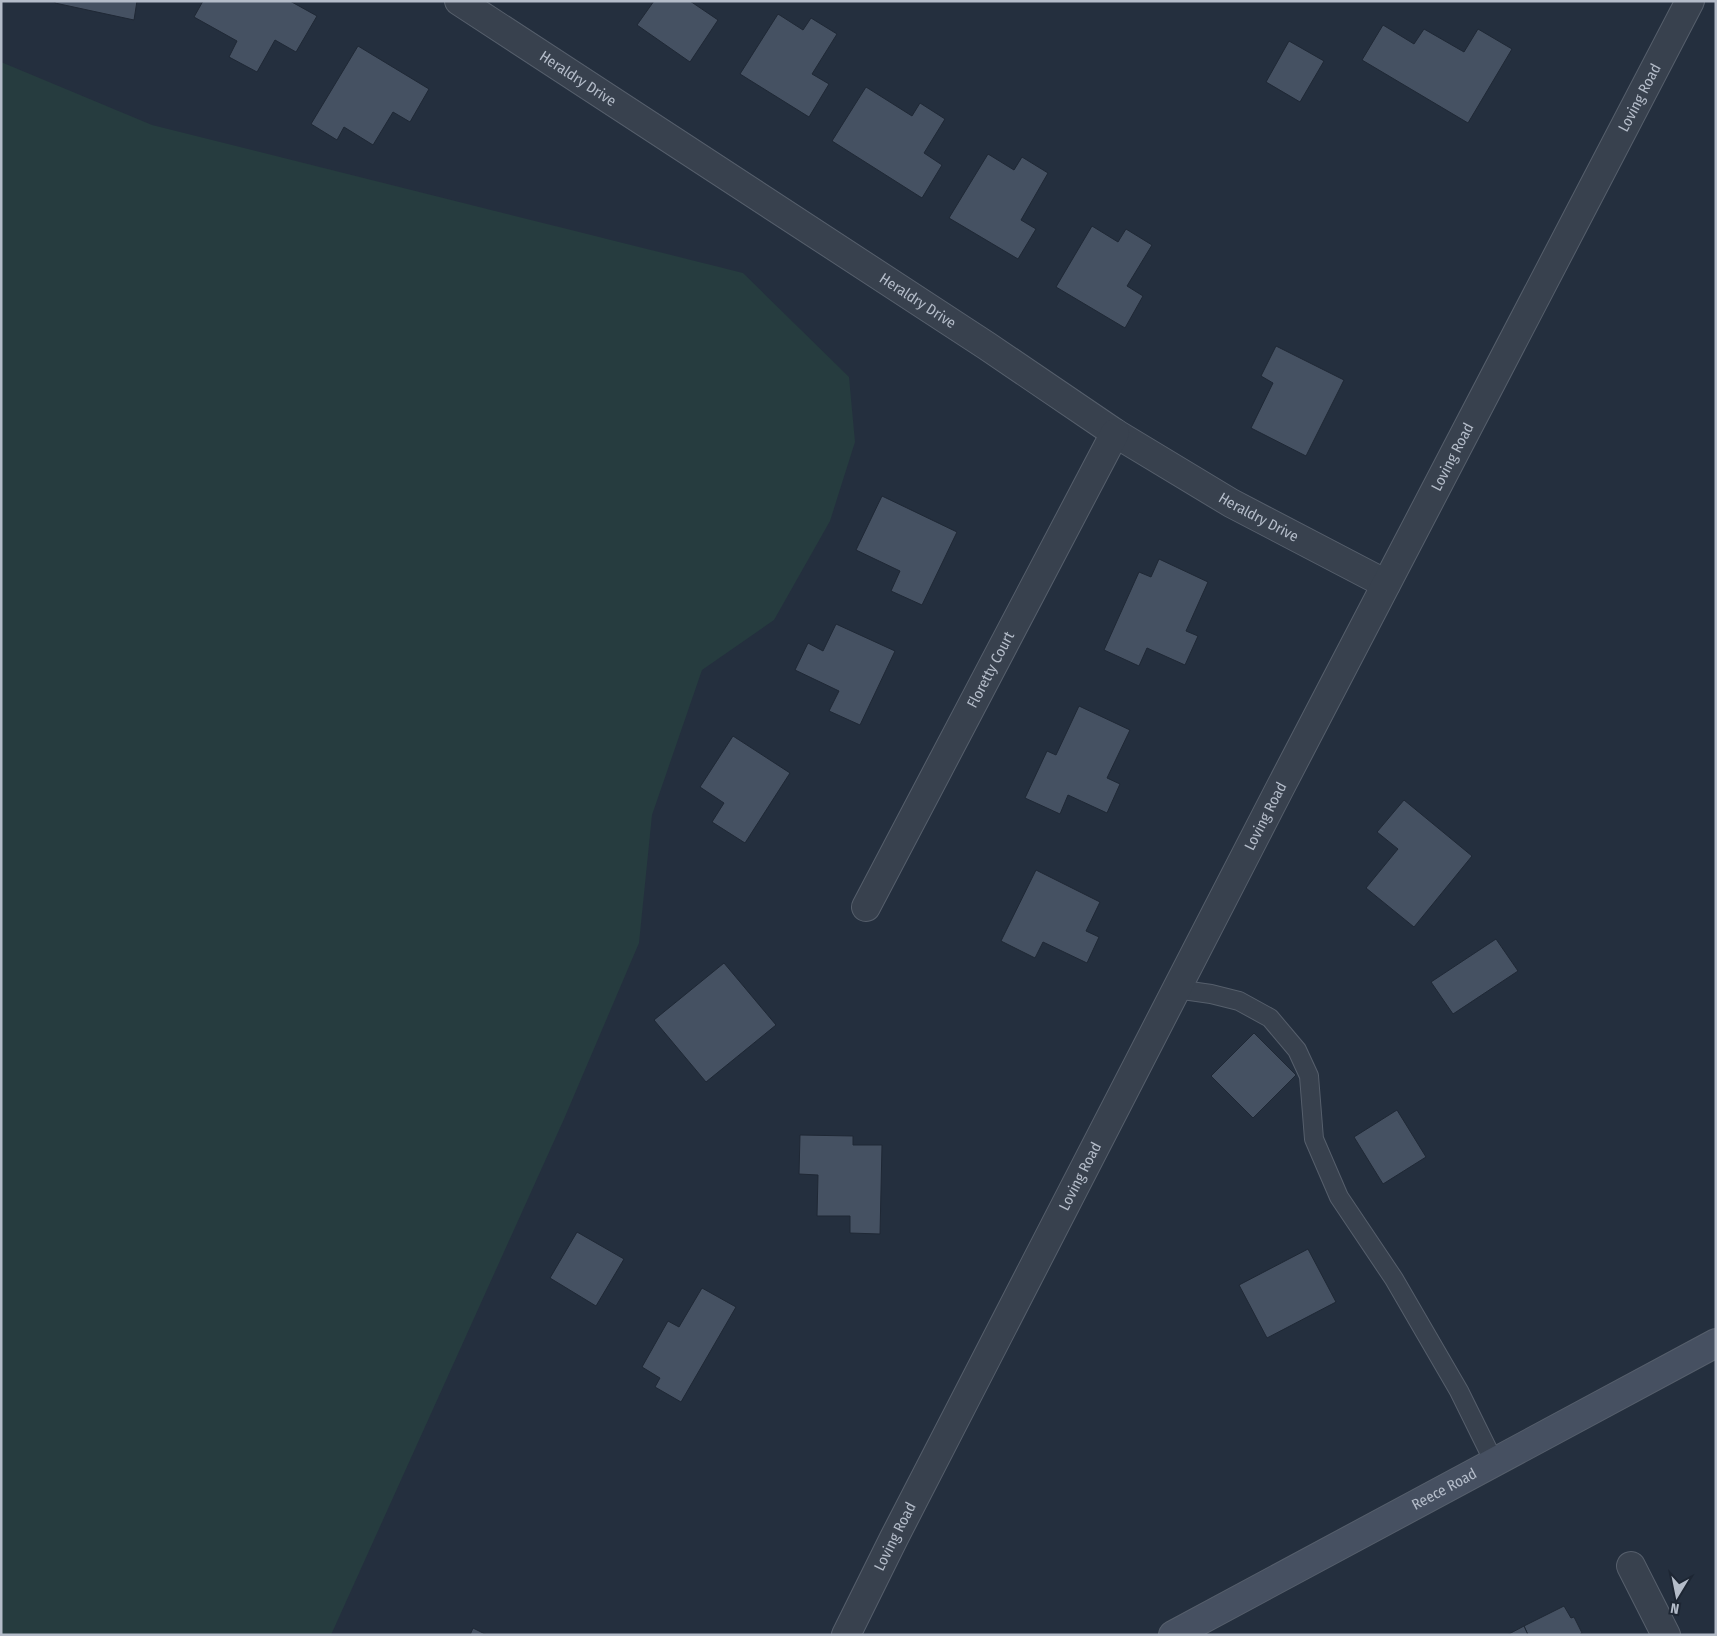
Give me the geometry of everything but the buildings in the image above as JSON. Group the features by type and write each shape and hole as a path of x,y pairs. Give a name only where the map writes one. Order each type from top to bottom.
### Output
{"main road":[{"name":"Reece Road","path":"1173,1635 1716,1343"}],"street":[{"name":"Heraldry Drive","path":"459,1 979,341 1114,434 1231,503 1386,584"},
{"name":"Loving Road","path":"846,1635 903,1520 1176,989 1690,1"},
{"name":"Floretty Court","path":"866,907 1114,434"},
{"path":"1631,1566 1666,1635"}],"lane":[{"path":"1176,989 1211,994 1239,1001 1270,1018 1297,1050 1309,1076 1314,1139 1339,1198 1394,1279 1460,1391 1494,1462"}],"green space":[{"path":"1,62 152,125 743,273 849,377 855,442 830,521 774,620 702,670 652,815 639,943 564,1119 331,1635 1,1635"}]}
